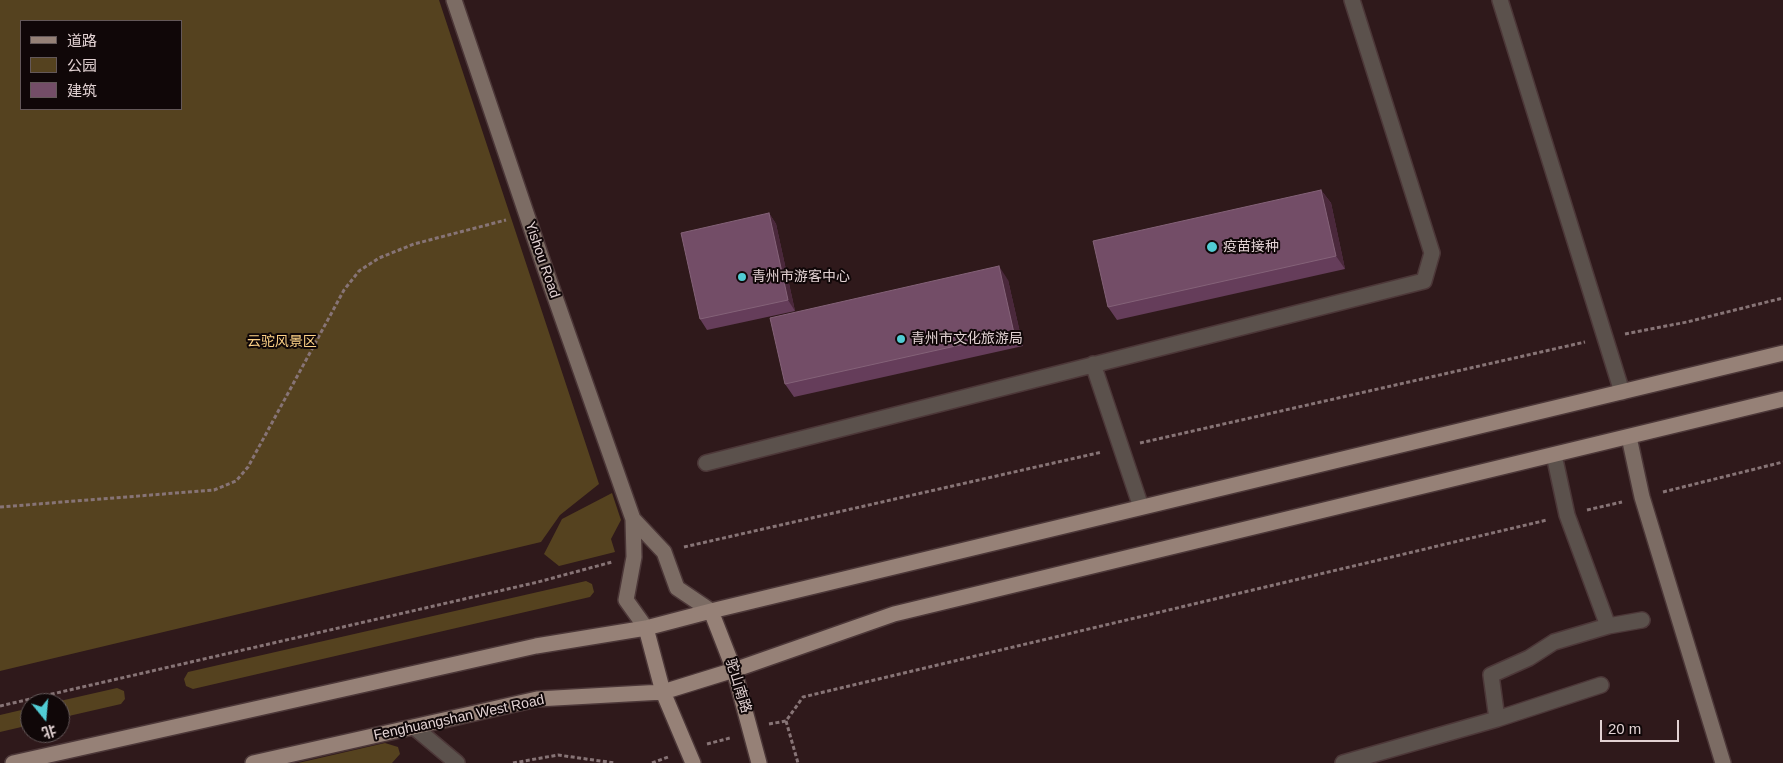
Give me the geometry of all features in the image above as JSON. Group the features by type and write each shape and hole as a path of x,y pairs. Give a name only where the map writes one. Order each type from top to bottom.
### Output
{"main road":[{"path":"13,763 536,646 646,628 1783,353"},
{"name":"Fenghuangshan West Road","path":"253,763 537,699 663,692 734,670 894,614 1783,399"},
{"name":"驼山南路","path":"711,611 734,670 759,763"},
{"path":"646,628 663,692 691,756"}],"street":[{"name":"Yishou Road","path":"454,0 526,214 633,519"},
{"path":"706,463 1424,281 1432,254 1352,0"},
{"path":"1500,0 1622,392"},
{"path":"1093,364 1141,507"},
{"path":"1629,437 1642,497 1723,763"},
{"path":"1554,455 1567,515 1608,626"},
{"path":"633,519 664,552 677,588 711,611"},
{"path":"633,519 634,557 626,600 646,628"},
{"path":"1497,719 1491,675 1529,658 1554,642 1608,626 1642,620"},
{"path":"1343,763 1497,719 1601,685"},
{"path":"414,727 457,763"}],"path":[{"path":"0,507 214,490 236,481 248,467 344,290 359,271 379,258 414,244 526,214"},
{"path":"664,552 1228,422 1606,338 1688,322 1783,298"},
{"path":"652,763 691,756 770,724 786,721 802,697 1783,462"},
{"path":"0,706 538,582 634,557"},
{"path":"786,721 798,763"},
{"path":"513,763 558,755 615,763"}],"green space":[{"name":"云驼风景区","path":"0,0 439,0 599,484 560,515 541,542 0,671"},
{"path":"612,493 621,520 611,539 615,552 559,566 544,554 562,519"},
{"path":"586,581 592,584 594,592 590,597 193,689 186,686 184,679 188,672"},
{"path":"117,688 124,691 125,699 121,704 70,716 70,699"},
{"path":"20,710 20,727 0,732 0,715"},
{"path":"385,743 398,747 400,754 392,763 298,763"}],"building":[{"path":"1321,190 1336,256 1108,307 1093,241"},
{"name":"青州市游客中心","path":"769,213 788,300 700,319 681,233"},
{"name":"青州市文化旅游局","path":"999,266 1014,333 785,384 770,318"}],"place":[{"name":"疫苗接种","path":"1212,247"},
{"name":"青州市游客中心","path":"742,277"},
{"name":"青州市文化旅游局","path":"901,339"}]}
